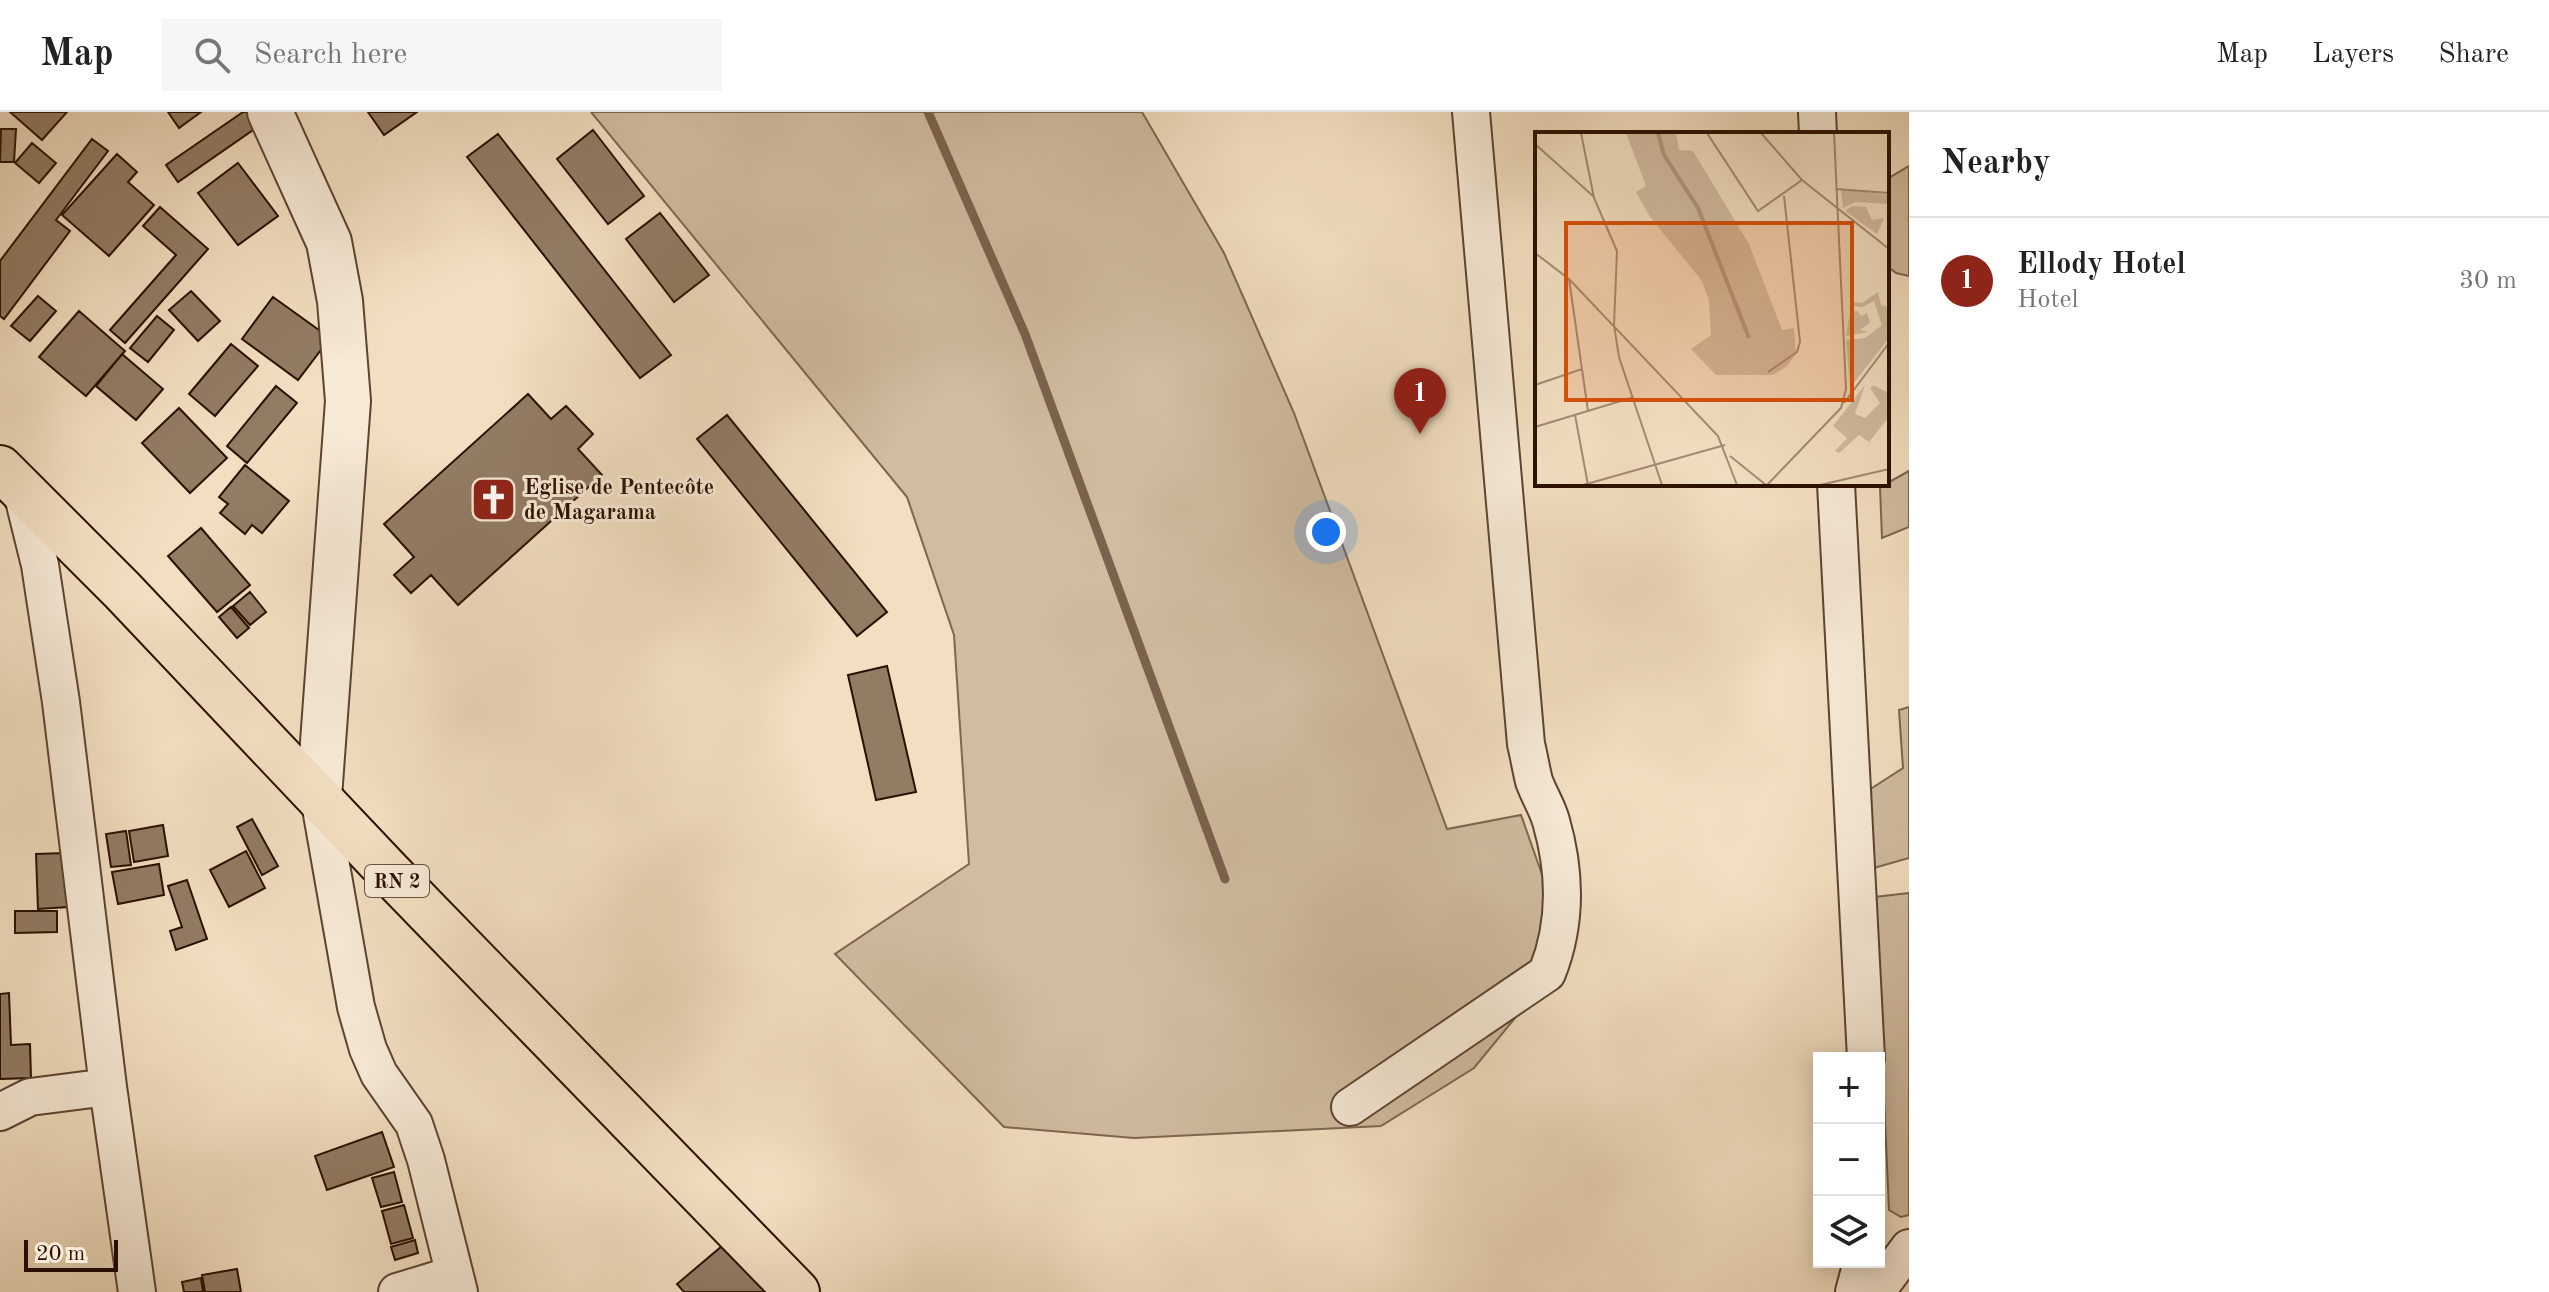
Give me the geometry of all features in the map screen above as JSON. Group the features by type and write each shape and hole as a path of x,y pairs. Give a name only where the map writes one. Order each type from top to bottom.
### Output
{"main road":[{"name":"RN 2","path":"11,478 797,1292"}],"street":[{"path":"270,112 329,242 340,301 348,401 319,797 360,1021 379,1074 414,1124 426,1160 456,1283 397,1292"},
{"path":"1350,1107 1547,973 1554,955 1563,908 1563,876 1551,820 1534,780 1526,744 1471,112"},
{"path":"1817,112 1818,132"},
{"path":"11,478 40,565 61,702 108,1087 137,1292"},
{"path":"1836,486 1866,1052"},
{"path":"0,1112 30,1097 108,1087"},
{"path":"1876,1292 1909,1248"},
{"path":"1854,1292 1860,1268"}],"shaded area":[{"path":"591,112 1142,112 1224,253 1294,413 1447,829 1521,815 1549,894 1538,990 1474,1068 1381,1126 1134,1138 1004,1127 835,954 969,864 954,635 907,497"},
{"path":"1909,166 1909,276 1889,268 1889,178"},
{"path":"1909,471 1909,527 1882,538 1880,487 1889,486 1889,482"},
{"path":"1909,707 1909,858 1874,868 1869,790 1903,768 1899,710"},
{"path":"1909,893 1909,1215 1901,1217 1889,1210 1885,1052 1882,1052 1875,897"}],"building":[{"path":"10,112 67,112 42,140"},
{"path":"168,112 201,112 179,128"},
{"path":"243,112 249,112 259,126 178,182 166,165"},
{"path":"368,112 417,112 384,135"},
{"path":"1,129 16,129 14,162 0,162"},
{"path":"593,130 644,196 608,224 557,159"},
{"path":"498,134 671,355 640,378 467,157"},
{"path":"92,139 108,151 56,220 70,231 4,319 0,316 0,261"},
{"path":"32,143 56,163 39,183 15,163"},
{"path":"117,154 137,172 128,182 154,205 109,256 62,215"},
{"path":"238,163 278,216 238,245 198,193"},
{"path":"160,207 208,249 125,343 110,330 176,255 143,226"},
{"path":"660,213 709,275 674,302 626,239"},
{"path":"191,291 220,321 198,341 169,310"},
{"path":"38,296 56,311 30,341 11,326"},
{"path":"273,297 330,338 298,380 242,339"},
{"path":"79,311 125,351 86,396 39,357"},
{"path":"157,316 174,330 148,362 130,348"},
{"path":"231,344 258,366 215,416 189,394"},
{"path":"122,354 163,389 136,420 96,386"},
{"path":"276,386 297,403 247,463 227,446"},
{"name":"Eglise de Pentecôte de Magarama","path":"528,394 551,419 566,406 593,434 578,449 602,475 458,605 431,575 411,593 394,575 414,557 384,524"},
{"path":"179,408 227,458 190,493 142,443"},
{"path":"727,415 887,612 857,636 697,439"},
{"path":"245,465 289,501 262,533 252,525 245,534 220,513 228,504 219,497"},
{"path":"201,528 250,585 217,612 168,556"},
{"path":"250,592 266,612 250,625 233,606"},
{"path":"231,607 249,628 237,638 219,617"},
{"path":"887,666 916,792 876,800 848,675"},
{"path":"252,819 278,866 262,875 237,827"},
{"path":"163,825 168,856 134,862 129,831"},
{"path":"126,831 131,865 111,867 106,834"},
{"path":"246,851 265,888 229,907 210,870"},
{"path":"66,853 68,907 38,909 36,854"},
{"path":"159,864 164,895 118,904 112,872"},
{"path":"187,880 207,939 176,950 170,931 182,927 168,886"},
{"path":"15,911 57,911 57,932 15,933"},
{"path":"9,993 11,1045 30,1044 31,1078 0,1079 0,994"},
{"path":"382,1132 394,1167 327,1190 315,1156"},
{"path":"394,1172 402,1202 381,1207 372,1178"},
{"path":"404,1205 413,1238 391,1244 382,1211"},
{"path":"415,1240 418,1253 395,1260 391,1247"},
{"path":"728,1241 772,1292 684,1292 677,1284"},
{"path":"237,1269 241,1292 205,1292 202,1275"},
{"path":"201,1278 203,1292 184,1292 182,1282"}],"waterway":[{"path":"928,112 1025,334 1225,879"}],"place":[{"name":"Ellody Hotel","path":"1420,434"},
{"name":"Eglise de Pentecôte de Magarama","path":"493,499"}]}
